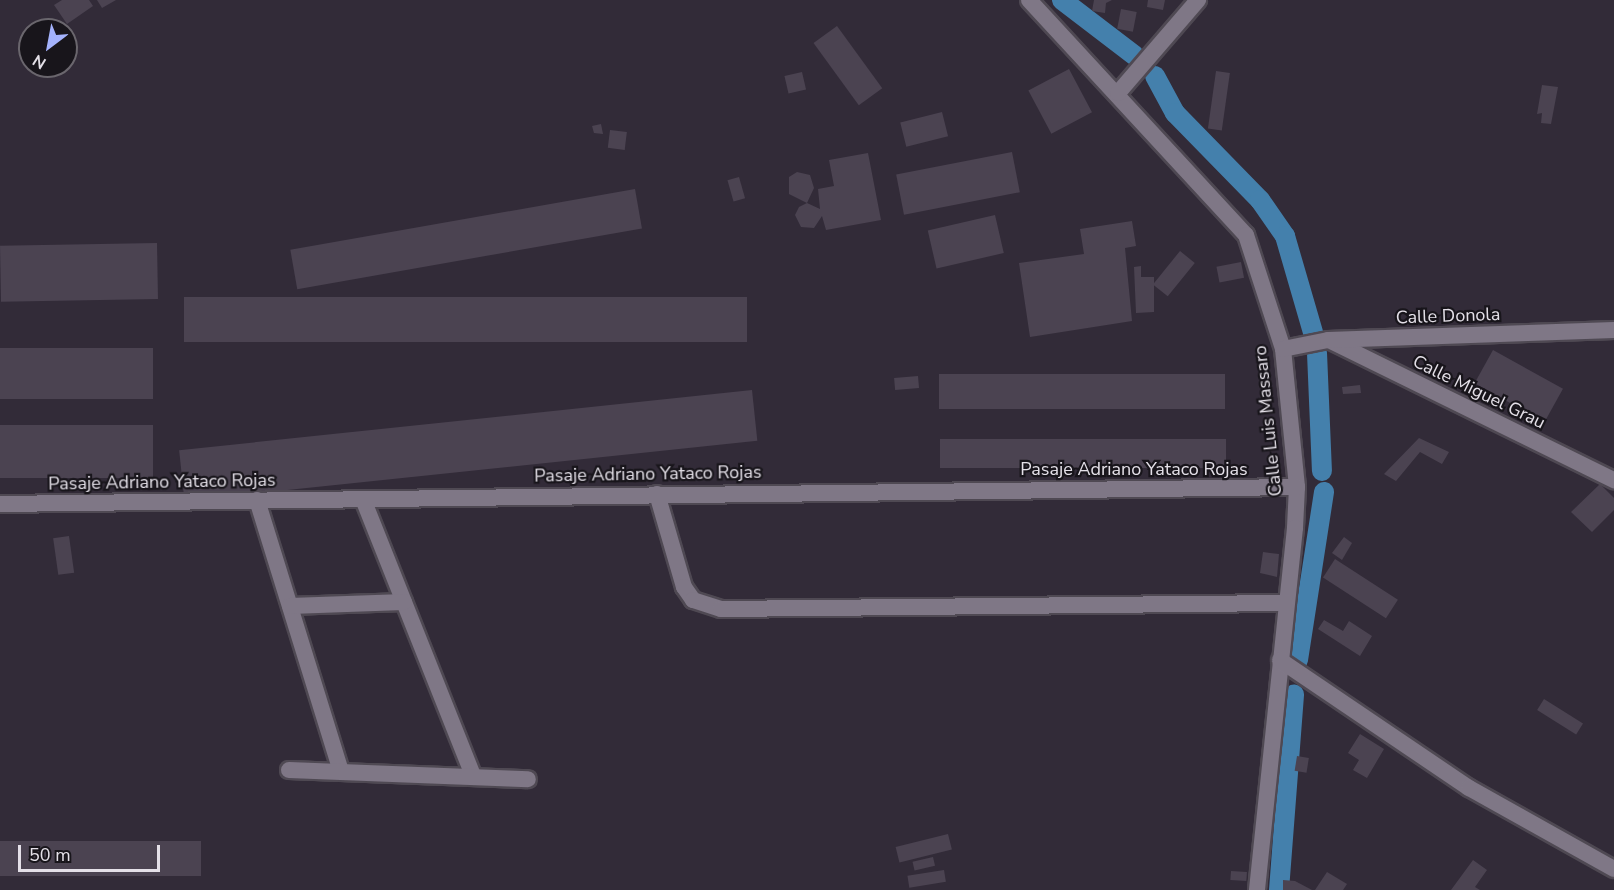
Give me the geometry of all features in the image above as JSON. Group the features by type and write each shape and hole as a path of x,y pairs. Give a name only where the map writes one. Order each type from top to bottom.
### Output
{"street":[{"name":"Calle Luis Massaro","path":"1029,0 1118,93 1246,235 1283,348 1297,487 1257,890"},
{"path":"1118,93 1191,4"},
{"name":"Calle Donola","path":"1283,348 1328,340 1614,330"},
{"name":"Calle Miguel Grau","path":"1328,340 1614,480"},
{"name":"Pasaje Adriano Yataco Rojas","path":"0,504 1297,487"},
{"path":"657,494 684,587 693,600 706,607 1286,603"},
{"path":"363,499 473,776"},
{"path":"257,500 341,771"},
{"path":"290,606 404,602"},
{"path":"1280,660 1469,788 1614,869"},
{"path":"289,770 528,779"}],"building":[{"path":"62,0 89,0 93,6 76,18 63,18 54,5"},
{"path":"97,0 116,0 102,8"},
{"path":"1094,0 1112,0 1106,3 1105,13 1092,11"},
{"path":"1148,0 1165,0 1163,10 1147,7"},
{"path":"1121,9 1137,12 1133,32 1117,29"},
{"path":"837,26 882,88 859,105 814,43"},
{"path":"1069,69 1092,112 1051,134 1028,91"},
{"path":"1216,71 1230,73 1222,130 1208,128"},
{"path":"802,72 806,90 789,94 784,76"},
{"path":"1542,85 1558,87 1551,124 1541,123 1542,113 1537,114"},
{"path":"942,112 948,136 906,147 900,122"},
{"path":"601,124 603,134 594,133 592,126"},
{"path":"610,130 627,132 625,150 608,148"},
{"path":"1012,152 1020,192 904,215 896,175"},
{"path":"868,153 881,220 826,230 822,216 814,228 801,227 795,215 799,207 807,203 820,209 818,189 834,186 829,160"},
{"path":"797,172 810,175 814,188 807,203 789,194 789,177"},
{"path":"739,177 745,198 734,201 727,180"},
{"path":"635,189 642,228 297,289 290,250"},
{"path":"995,215 1004,253 937,269 928,231"},
{"path":"1132,221 1136,246 1125,248 1132,321 1030,337 1019,263 1084,254 1080,229"},
{"path":"157,243 158,299 1,302 0,246"},
{"path":"1180,251 1195,263 1168,296 1153,284"},
{"path":"1241,262 1244,278 1220,282 1216,267"},
{"path":"1141,266 1141,277 1154,277 1154,312 1136,313 1134,267"},
{"path":"184,297 747,297 747,342 184,342"},
{"path":"0,348 153,348 153,399 0,399"},
{"path":"1493,350 1563,389 1545,422 1475,383"},
{"path":"939,374 1225,374 1225,409 939,409"},
{"path":"918,376 919,388 895,390 894,378"},
{"path":"1360,385 1361,393 1343,394 1342,387"},
{"path":"752,390 757,441 184,501 179,450"},
{"path":"0,425 153,425 153,478 0,478"},
{"path":"1419,438 1449,452 1442,464 1420,452 1396,481 1384,474"},
{"path":"940,439 1226,439 1226,468 940,468"},
{"path":"1600,484 1614,498 1614,510 1592,532 1571,512"},
{"path":"69,536 74,573 58,575 53,538"},
{"path":"1344,537 1352,543 1342,560 1332,553"},
{"path":"1263,552 1279,554 1277,577 1260,573"},
{"path":"1335,559 1398,600 1386,618 1323,577"},
{"path":"1324,620 1343,631 1349,621 1372,636 1360,656 1318,629"},
{"path":"1544,699 1583,723 1576,734 1537,710"},
{"path":"1360,734 1384,749 1367,778 1353,770 1359,760 1348,753"},
{"path":"1297,756 1309,758 1307,773 1295,771"},
{"path":"948,834 952,850 899,863 896,847"},
{"path":"0,841 201,841 201,876 0,876"},
{"path":"933,857 935,866 915,870 913,862"},
{"path":"1473,860 1487,870 1475,887 1480,890 1451,890"},
{"path":"944,870 946,882 909,888 907,876"},
{"path":"1231,871 1247,872 1246,881 1230,880"},
{"path":"1327,872 1347,884 1343,890 1315,890"},
{"path":"1283,880 1295,881 1312,890 1283,890"}],"waterway":[{"path":"1062,0 1134,55"},
{"path":"1155,76 1175,113 1260,200 1285,236 1314,336"},
{"path":"1317,353 1322,471"},
{"path":"1298,660 1324,492"},
{"path":"1279,890 1294,695"}]}
